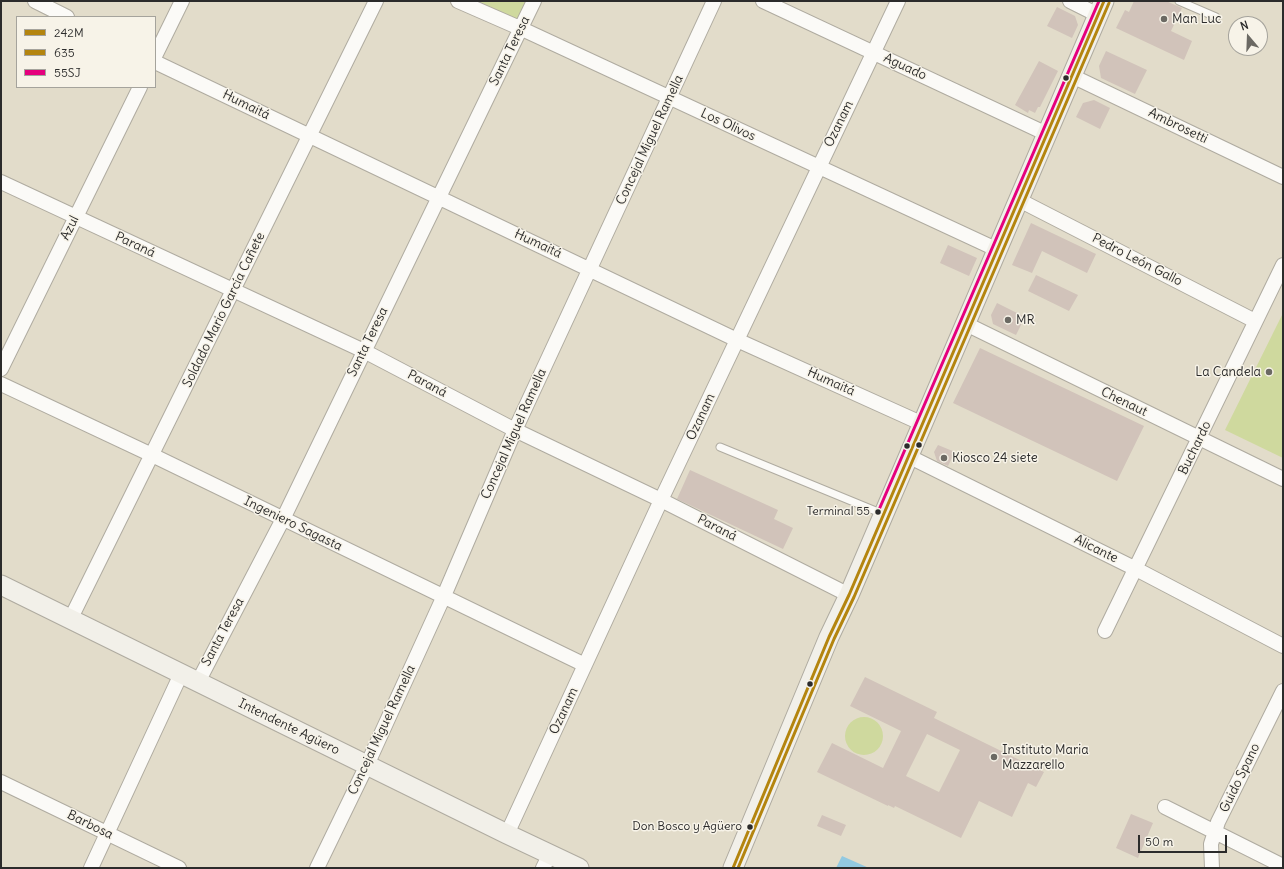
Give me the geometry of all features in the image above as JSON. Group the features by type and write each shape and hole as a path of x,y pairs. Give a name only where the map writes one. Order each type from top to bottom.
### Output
{"main road":[{"path":"733,868 829,637 849,595 923,424 1101,8"},
{"name":"Intendente Agüero","path":"1,584 507,834 546,861 578,868"}],"street":[{"path":"35,1 64,16"},
{"path":"156,54 182,1"},
{"name":"Soldado Mario García Cañete","path":"71,618 232,291 311,136 376,1"},
{"name":"Los Olivos","path":"458,1 522,29 998,250"},
{"name":"Santa Teresa","path":"91,868 107,834 190,678 283,519 522,29 534,1"},
{"name":"Concejal Miguel Ramella","path":"317,868 367,765 443,598 514,430 714,1"},
{"name":"Aguado","path":"763,1 1047,134"},
{"name":"Ozanam","path":"507,834 661,500 898,1"},
{"path":"1070,1 1101,8"},
{"name":"Humaitá","path":"156,62 737,340 923,424"},
{"name":"Ambrosetti","path":"1072,76 1283,177"},
{"name":"Azul","path":"1,369 140,88"},
{"name":"Paraná","path":"1,182 232,291 364,351 514,430 661,500 849,595"},
{"name":"Pedro León Gallo","path":"1019,200 1255,321"},
{"name":"Buchardo","path":"1106,631 1283,265"},
{"name":"Chenaut","path":"966,324 1283,479"},
{"name":"Ingeniero Sagasta","path":"1,384 152,454 443,598 585,665"},
{"name":"Alicante","path":"908,456 1136,569 1283,646"},
{"name":"Guido Spano","path":"1212,868 1211,844 1218,822 1283,691"},
{"name":"Barbosa","path":"1,782 179,868"},
{"path":"1165,807 1283,866"}],"lane":[{"path":"1179,1 1216,17"},
{"path":"720,447 883,514"}],"green space":[{"path":"458,1 534,1 522,29"},
{"name":"La Candela","path":"1283,313 1283,458 1225,430"},
{"path":"860,717 868,717 878,722 882,729 882,743 878,750 868,755 860,755 850,750 848,747 845,740 845,732 850,722 853,720"}],"water":[{"path":"842,856 869,868 836,868"}],"building":[{"path":"1134,1 1166,1 1182,8 1171,31 1192,41 1184,60 1116,28 1125,10 1129,12"},
{"path":"1057,7 1075,16 1078,25 1072,38 1047,26"},
{"path":"1106,51 1147,70 1135,94 1101,78 1099,66"},
{"path":"1039,61 1058,71 1040,107 1038,107 1035,113 1029,110 1028,113 1015,105"},
{"path":"1094,100 1110,108 1100,129 1076,117 1083,103"},
{"path":"1031,223 1096,254 1087,273 1042,251 1032,273 1012,265"},
{"path":"948,245 977,258 969,276 940,263"},
{"path":"1036,275 1078,295 1069,311 1028,291"},
{"name":"MR","path":"997,303 1025,317 1016,335 993,324 991,315"},
{"path":"980,348 1144,426 1117,481 953,403"},
{"name":"Kiosco 24 siete","path":"938,445 955,452 948,466 937,461 934,452"},
{"path":"690,470 778,510 774,519 793,528 783,549 677,499"},
{"path":"865,677 937,712 934,718 1044,772 1036,787 1028,783 1012,817 979,801 961,838 895,806 894,808 888,806 817,772 832,743 883,768 901,731 850,706","holes":["927,734 960,750 939,792 906,776"]},
{"path":"1131,814 1153,823 1138,858 1116,848"},
{"path":"822,815 846,825 841,836 817,826"}],"transit line":[{"name":"55SJ","path":"878,512 1099,1"},
{"name":"242M","path":"733,868 829,637 849,595 1104,1"},
{"name":"635","path":"738,868 834,639 854,597 1109,3"}],"place":[{"name":"Man Luc","path":"1164,19"},
{"name":"MR","path":"1008,320"},
{"name":"La Candela","path":"1269,372"},
{"name":"Kiosco 24 siete","path":"944,458"},
{"name":"Terminal 55","path":"878,512"},
{"name":"Instituto Maria Mazzarello","path":"994,757"},
{"name":"Don Bosco y Agüero","path":"750,827"}]}
